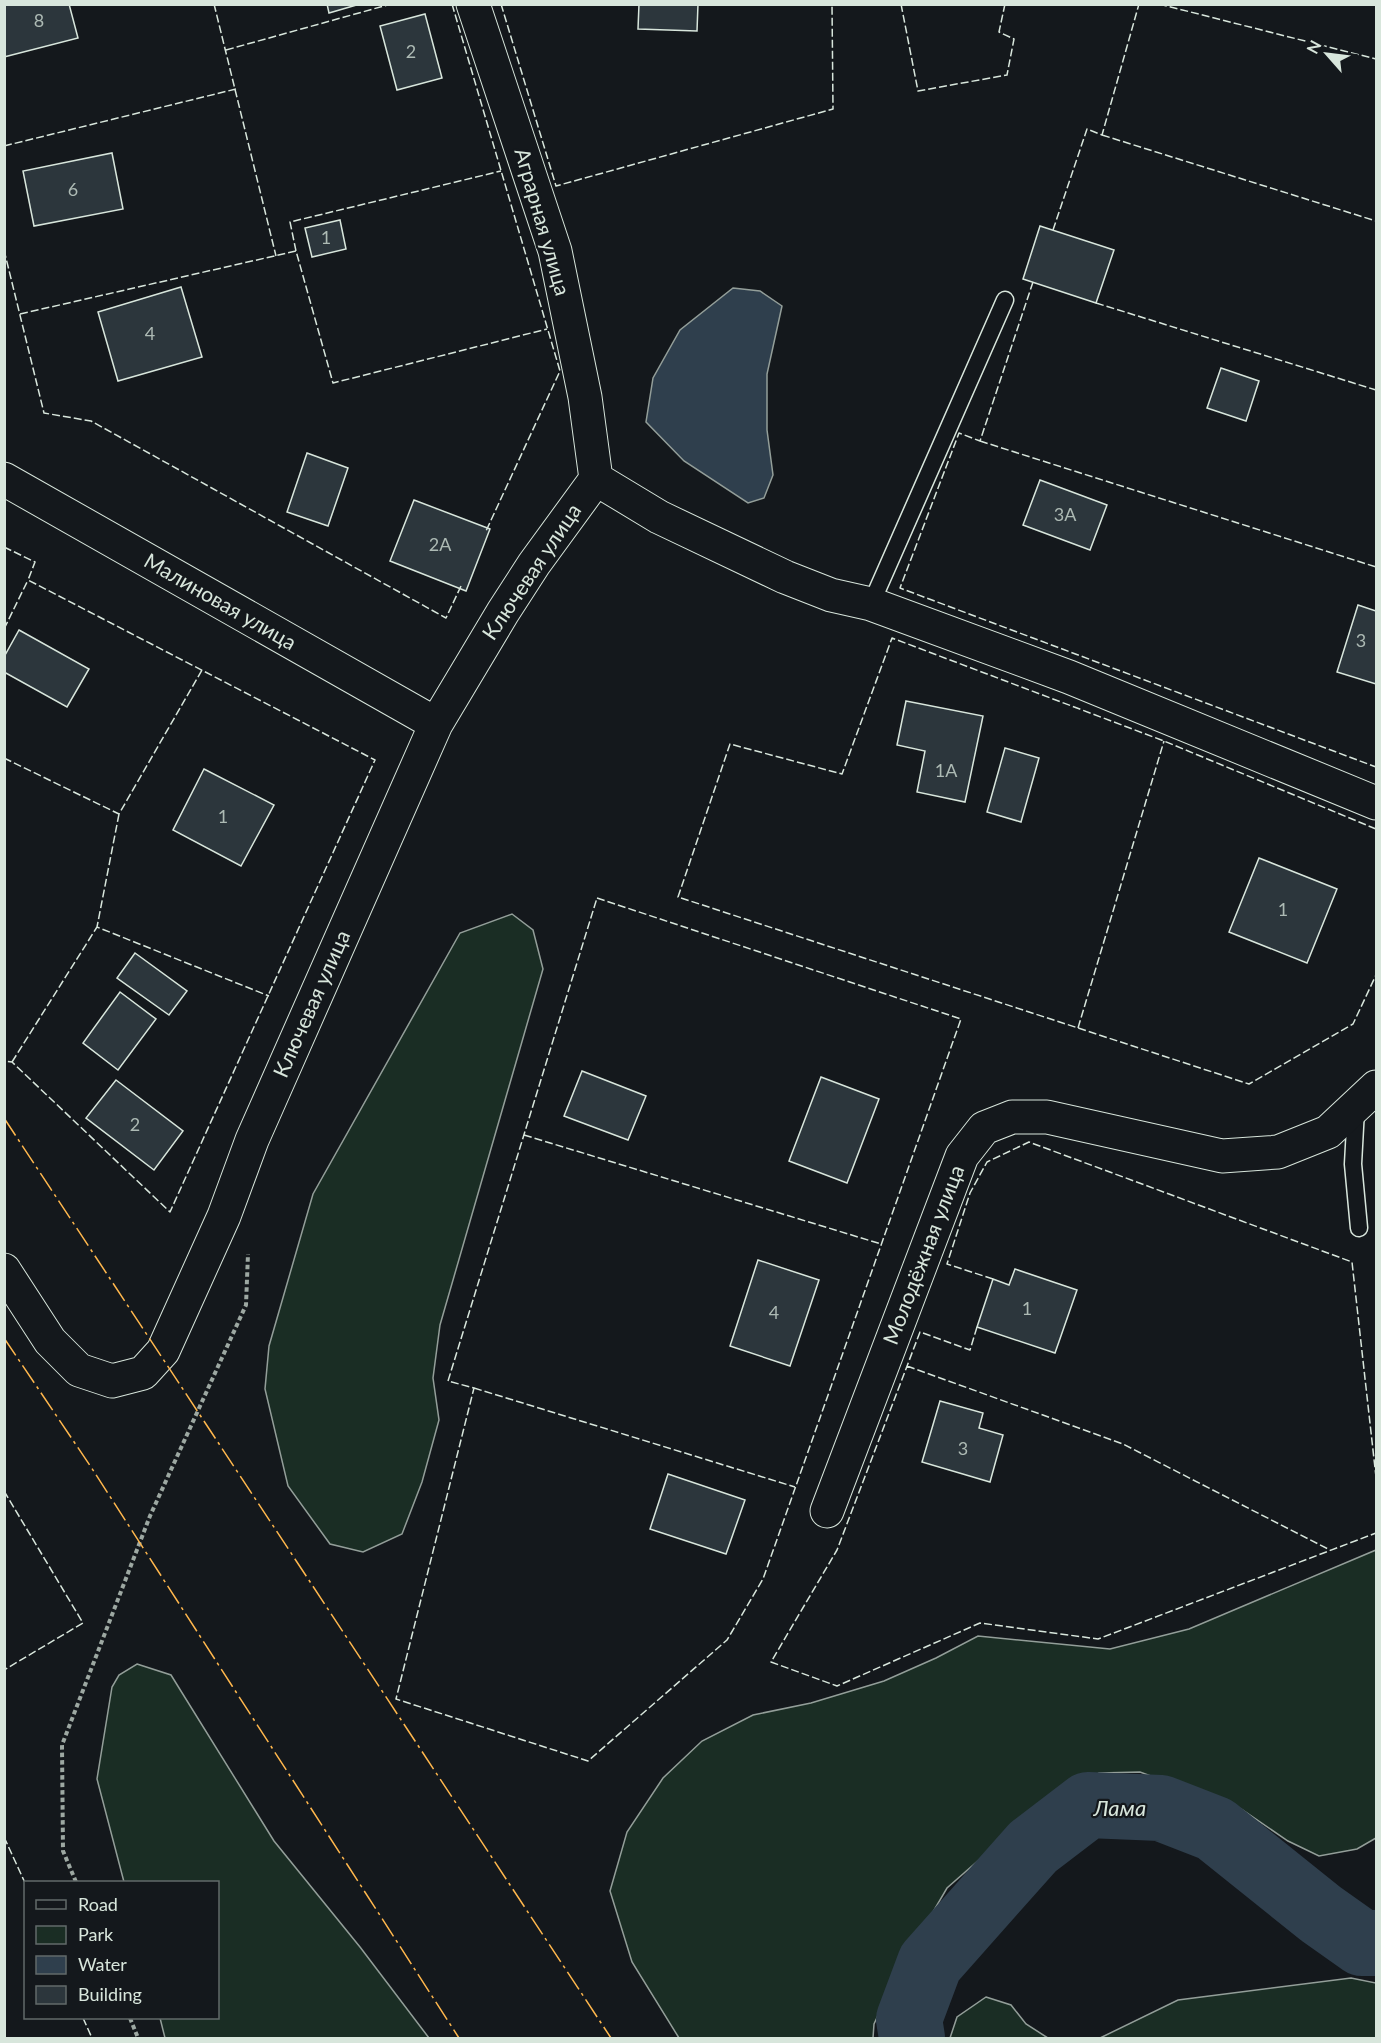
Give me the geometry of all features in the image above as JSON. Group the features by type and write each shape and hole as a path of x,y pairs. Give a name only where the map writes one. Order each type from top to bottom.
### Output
{"street":[{"name":"Аграрная улица","path":"473,4 555,251 585,397 596,479"},
{"name":"Малиновая улица","path":"4,479 436,724"},
{"path":"596,479 659,517 785,577 831,595 871,604 1069,677 1377,803"},
{"name":"Ключевая улица","path":"10,1289 50,1341 79,1370 112,1381 143,1373 163,1351 224,1216 252,1140 436,724 534,564 596,479"},
{"name":"Молодёжная улица","path":"827,1511 962,1156 984,1128 1012,1117 1047,1117 1222,1156 1278,1152 1328,1132 1366,1097"}],"lane":[{"path":"871,604 1005,300"},
{"path":"1359,1228 1353,1164 1366,1097"}],"path":[{"path":"76,1881 63,1851 62,1745 150,1516 246,1305 248,1246"},
{"path":"130,2019 138,2038"}],"green space":[{"path":"512,914 533,930 543,969 440,1325 433,1378 439,1420 422,1482 402,1534 363,1552 330,1544 288,1486 265,1389 269,1346 313,1194 460,933"},
{"path":"1376,1550 1376,1838 1357,1849 1319,1856 1288,1841 1241,1809 1140,1772 1099,1773 1036,1810 947,1888 903,1963 874,2024 873,2038 679,2038 632,1962 610,1891 627,1832 663,1778 702,1741 753,1715 811,1703 884,1681 978,1636 1110,1649 1189,1629"},
{"path":"137,1664 171,1675 274,1841 360,1947 429,2038 165,2038 160,2019 219,2019 219,1881 124,1881 97,1779 112,1687 119,1675"},
{"path":"1351,1978 1376,1983 1376,2038 1100,2038 1178,2000"},
{"path":"986,1997 1011,2005 1026,2024 1048,2038 950,2038 957,2017"}],"water":[{"path":"733,288 760,291 782,306 767,374 767,430 773,475 764,498 748,503 684,461 646,422 653,378 680,330"}],"building":[{"path":"4,4 69,4 78,38 4,57"},
{"path":"327,4 360,4 329,13"},
{"path":"639,4 698,4 697,31 638,29"},
{"path":"425,14 442,78 397,90 380,26"},
{"path":"112,153 123,209 34,226 23,171"},
{"path":"340,220 346,249 312,257 305,228"},
{"path":"1040,226 1114,250 1096,303 1023,279"},
{"path":"181,287 202,357 118,381 98,312"},
{"path":"1221,368 1259,381 1246,421 1207,408"},
{"path":"307,453 348,468 328,526 287,512"},
{"path":"1040,480 1107,505 1090,550 1023,525"},
{"path":"414,500 490,529 466,591 390,561"},
{"path":"1358,605 1376,611 1376,684 1337,672"},
{"path":"19,630 89,669 67,707 4,672 4,657"},
{"path":"906,701 983,716 965,802 917,792 925,751 897,745"},
{"path":"1005,748 1039,758 1021,822 987,812"},
{"path":"204,769 274,805 241,866 173,830"},
{"path":"1259,858 1337,889 1307,963 1229,932"},
{"path":"135,953 187,991 169,1015 117,978"},
{"path":"120,992 156,1019 118,1070 83,1043"},
{"path":"582,1071 646,1096 628,1140 564,1116"},
{"path":"821,1077 879,1099 847,1183 789,1161"},
{"path":"116,1080 183,1131 154,1170 86,1118"},
{"path":"758,1260 819,1280 790,1366 730,1346"},
{"path":"1015,1269 1077,1290 1055,1353 977,1327 993,1279 1009,1285"},
{"path":"940,1401 983,1413 979,1428 1003,1435 990,1482 922,1462"},
{"path":"668,1474 745,1500 726,1554 650,1529"}],"waterway":[{"name":"Лама","path":"912,2038 909,2019 930,1963 1033,1847 1088,1805 1161,1808 1215,1829 1321,1914 1362,1943 1376,1943"}],"fence":[{"path":"214,4 276,256"},
{"path":"226,50 391,4"},
{"path":"452,4 560,371 486,531"},
{"path":"501,4 556,186 833,109 832,4"},
{"path":"901,4 918,91 1007,75 1014,39 999,32 1005,4"},
{"path":"1053,230 1087,129 1102,135 1139,4"},
{"path":"1159,4 1376,59"},
{"path":"4,146 236,89"},
{"path":"1102,135 1376,221"},
{"path":"296,251 290,222 501,171"},
{"path":"4,250 44,413 91,421 446,618 461,586"},
{"path":"20,314 296,251 333,383 547,329"},
{"path":"1033,282 980,441 959,433 900,588 1376,767"},
{"path":"1096,303 1376,390"},
{"path":"980,441 1376,567"},
{"path":"4,547 35,562 28,580 375,760 170,1212 12,1062 4,1061"},
{"path":"4,629 28,580"},
{"path":"1376,829 1164,741 892,638 842,774 730,744 678,897 1249,1084 1353,1024 1376,975"},
{"path":"4,758 119,814 202,670"},
{"path":"1078,1028 1164,741"},
{"path":"119,814 97,927 269,996"},
{"path":"597,898 961,1019 763,1579 727,1640 588,1761 396,1699 474,1388 448,1381 597,898"},
{"path":"12,1062 97,927"},
{"path":"524,1135 881,1244"},
{"path":"993,1279 947,1264 970,1193 987,1162 1029,1142 1352,1262 1376,1477"},
{"path":"977,1327 970,1350 920,1332 837,1550 771,1662 837,1686 980,1623 1098,1639 1376,1533"},
{"path":"907,1366 1123,1444 1330,1550"},
{"path":"474,1388 795,1487"},
{"path":"4,1491 83,1623 4,1670"},
{"path":"4,1837 24,1881"},
{"path":"83,2019 92,2038"}],"power":[{"path":"4,1118 611,2038"},
{"path":"4,1338 91,1467 459,2038"}]}
